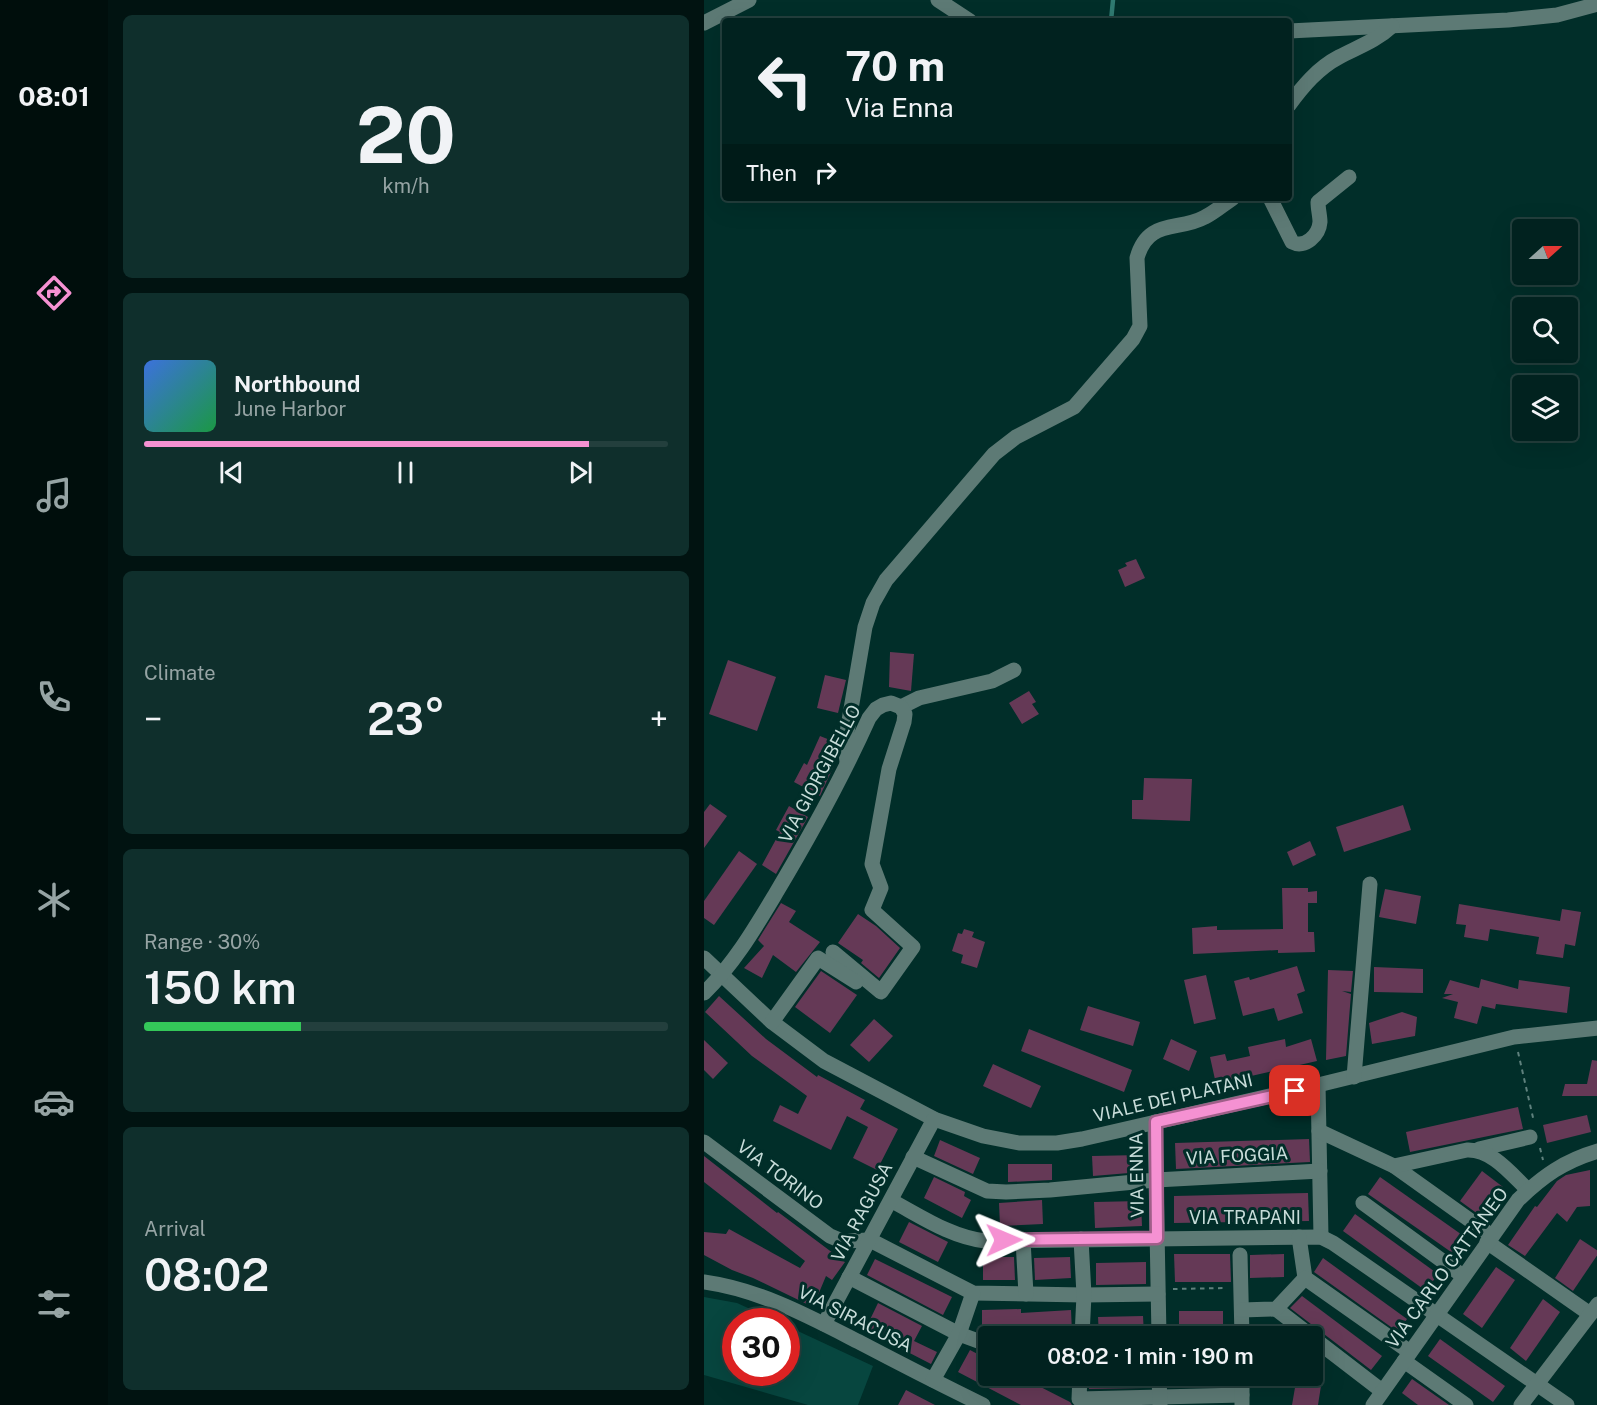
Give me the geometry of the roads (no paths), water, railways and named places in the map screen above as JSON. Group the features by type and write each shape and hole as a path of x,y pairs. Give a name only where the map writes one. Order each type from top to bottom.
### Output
{"street":[{"path":"704,23 749,0"},
{"path":"938,0 966,18"},
{"path":"1292,31 1508,20 1557,15 1598,4"},
{"path":"1292,101 1320,69 1338,57 1380,37 1392,26"},
{"path":"1272,201 1292,242 1304,244 1316,233 1320,224 1318,202 1349,177"},
{"path":"847,762 845,744 865,627 873,603 886,580 994,454 1016,437 1074,407 1133,339 1140,326 1137,258 1147,238 1159,229 1205,218 1229,201"},
{"name":"VIA GIORGIBELLO","path":"704,993 722,976 749,937 824,811 869,718 876,709 891,703 901,707 919,698 992,681 1014,670"},
{"path":"881,992 913,948 872,910 881,888 872,864 889,769 904,722 905,714 901,707"},
{"path":"1354,1077 1370,884"},
{"path":"833,952 881,992"},
{"name":"VIALE DEI PLATANI","path":"704,958 772,1022 824,1060 934,1119 983,1136 1028,1143 1056,1143 1082,1139 1354,1077 1514,1037 1598,1028"},
{"path":"772,1022 818,958 871,991 881,992"},
{"path":"1318,1085 1321,1237 1333,1243 1567,1405"},
{"name":"VIA RAGUSA","path":"824,1324 934,1119"},
{"name":"VIA ENNA","path":"1156,1122 1157,1238 1165,1292 1160,1326"},
{"path":"1319,1131 1394,1166 1490,1239 1594,1309 1521,1405"},
{"path":"1394,1166 1535,1136"},
{"name":"VIA TORINO","path":"704,1142 830,1236 842,1241 870,1240"},
{"path":"1479,1149 1498,1162 1528,1190"},
{"name":"VIA CARLO CATTANEO","path":"1380,1400 1407,1357 1518,1200 1549,1174 1575,1158 1598,1151"},
{"name":"VIA FOGGIA","path":"913,1157 987,1191 1006,1192 1320,1170"},
{"name":"VIA TRAPANI","path":"892,1200 954,1234 970,1239 1321,1237"},
{"path":"1363,1203 1463,1276"},
{"path":"1299,1237 1304,1278 1466,1405"},
{"path":"1081,1239 1084,1295 1082,1326"},
{"path":"870,1240 973,1293 1084,1295 1165,1292"},
{"path":"1022,1240 1026,1294"},
{"path":"1240,1255 1242,1326"},
{"path":"849,1277 959,1334 978,1341"},
{"path":"1276,1309 1304,1278"},
{"name":"VIA SIRACUSA","path":"704,1282 735,1287 765,1296 983,1405"},
{"path":"933,1380 959,1334 973,1293"},
{"path":"1242,1310 1276,1309 1298,1326"},
{"path":"1323,1347 1380,1400"},
{"path":"1080,1386 1079,1399 1242,1400"},
{"path":"1159,1386 1160,1401"}],"waterway":[{"path":"1111,18 1113,0"}]}
